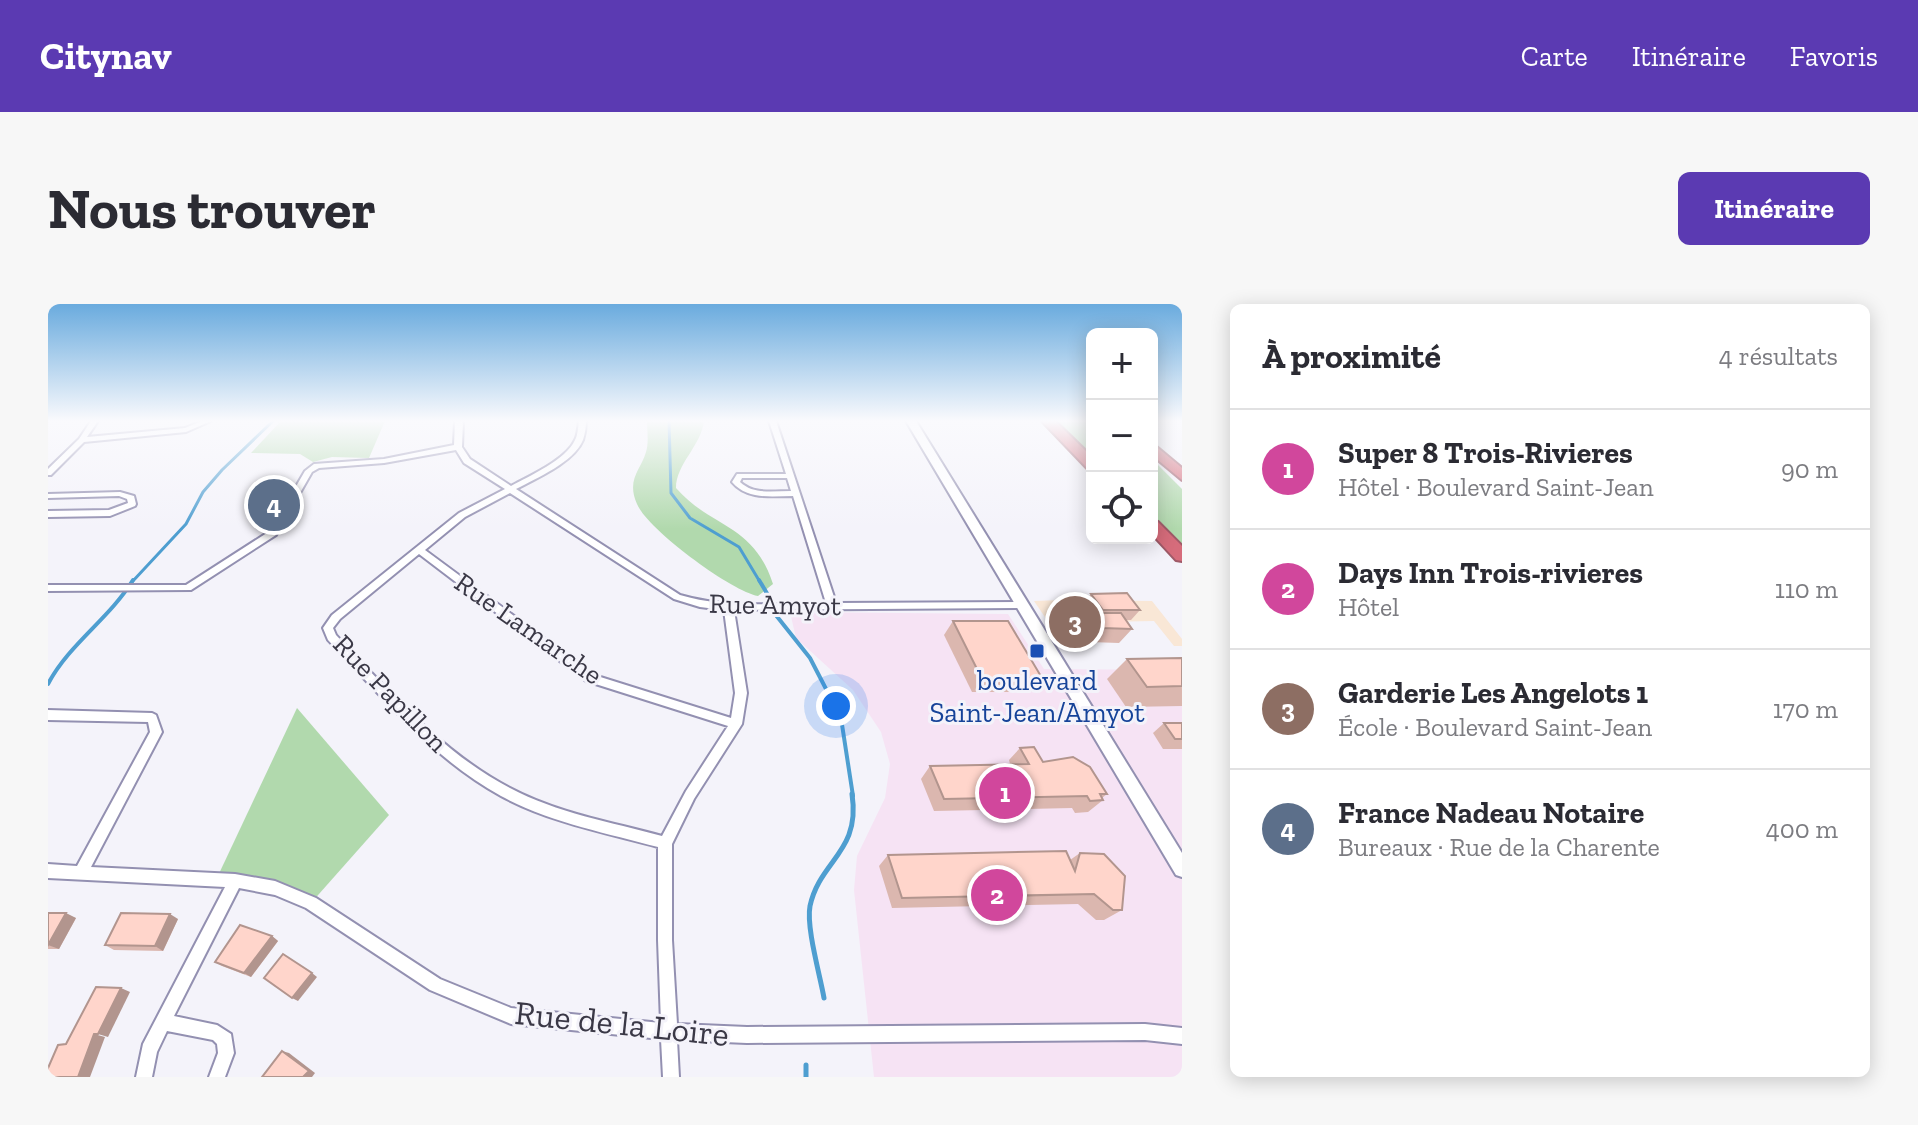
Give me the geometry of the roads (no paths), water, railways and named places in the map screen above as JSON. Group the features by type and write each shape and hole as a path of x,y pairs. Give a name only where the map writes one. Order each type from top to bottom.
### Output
{"highway":[{"path":"1162,457 1182,476"},
{"path":"1158,531 1182,556"}],"street":[{"path":"48,473 64,457"},
{"path":"48,588 188,588 238,559 273,533 309,471 317,466 405,457"},
{"name":"Rue Amyot","path":"464,457 677,597 729,607 1022,605"},
{"name":"Rue Papillon","path":"563,457 511,490 462,515 336,617 328,628 332,637 423,730 464,766 520,798 665,843"},
{"path":"784,457 832,605"},
{"path":"933,457 1182,869"},
{"path":"790,476 740,476 736,482 740,489 751,493 796,493"},
{"path":"48,496 120,494 131,498 132,504 110,513 48,514"},
{"name":"Rue Lamarche","path":"419,550 590,678 736,724"},
{"path":"671,1077 665,843 690,795 736,724 741,693 729,607"},
{"path":"48,715 152,718 156,732 82,870"},
{"name":"Rue de la Loire","path":"48,871 82,870 235,881 275,888 311,903 435,985 511,1016 669,1032 1145,1032 1182,1036"},
{"path":"144,1077 149,1050 235,881"},
{"path":"164,1022 217,1033 225,1040 226,1053 217,1077"}],"waterway":[{"path":"132,582 186,524 203,492 235,457"},
{"path":"670,457 671,493 690,518 739,547 760,582"},
{"path":"48,684 67,656 113,607 133,580"},
{"path":"759,580 768,595"},
{"path":"775,614 810,658 841,718 853,796"},
{"path":"824,998 812,938 810,906 822,877 851,830 852,794"},
{"path":"806,1065 806,1077"}],"place":[{"name":"France Nadeau Notaire","path":"274,505"},
{"name":"Garderie Les Angelots 1","path":"1075,622"},
{"name":"boulevard Saint-Jean/Amyot","path":"1037,651"},
{"name":"Super 8 Trois-Rivieres","path":"1005,793"},
{"name":"Days Inn Trois-rivieres","path":"997,895"}]}
